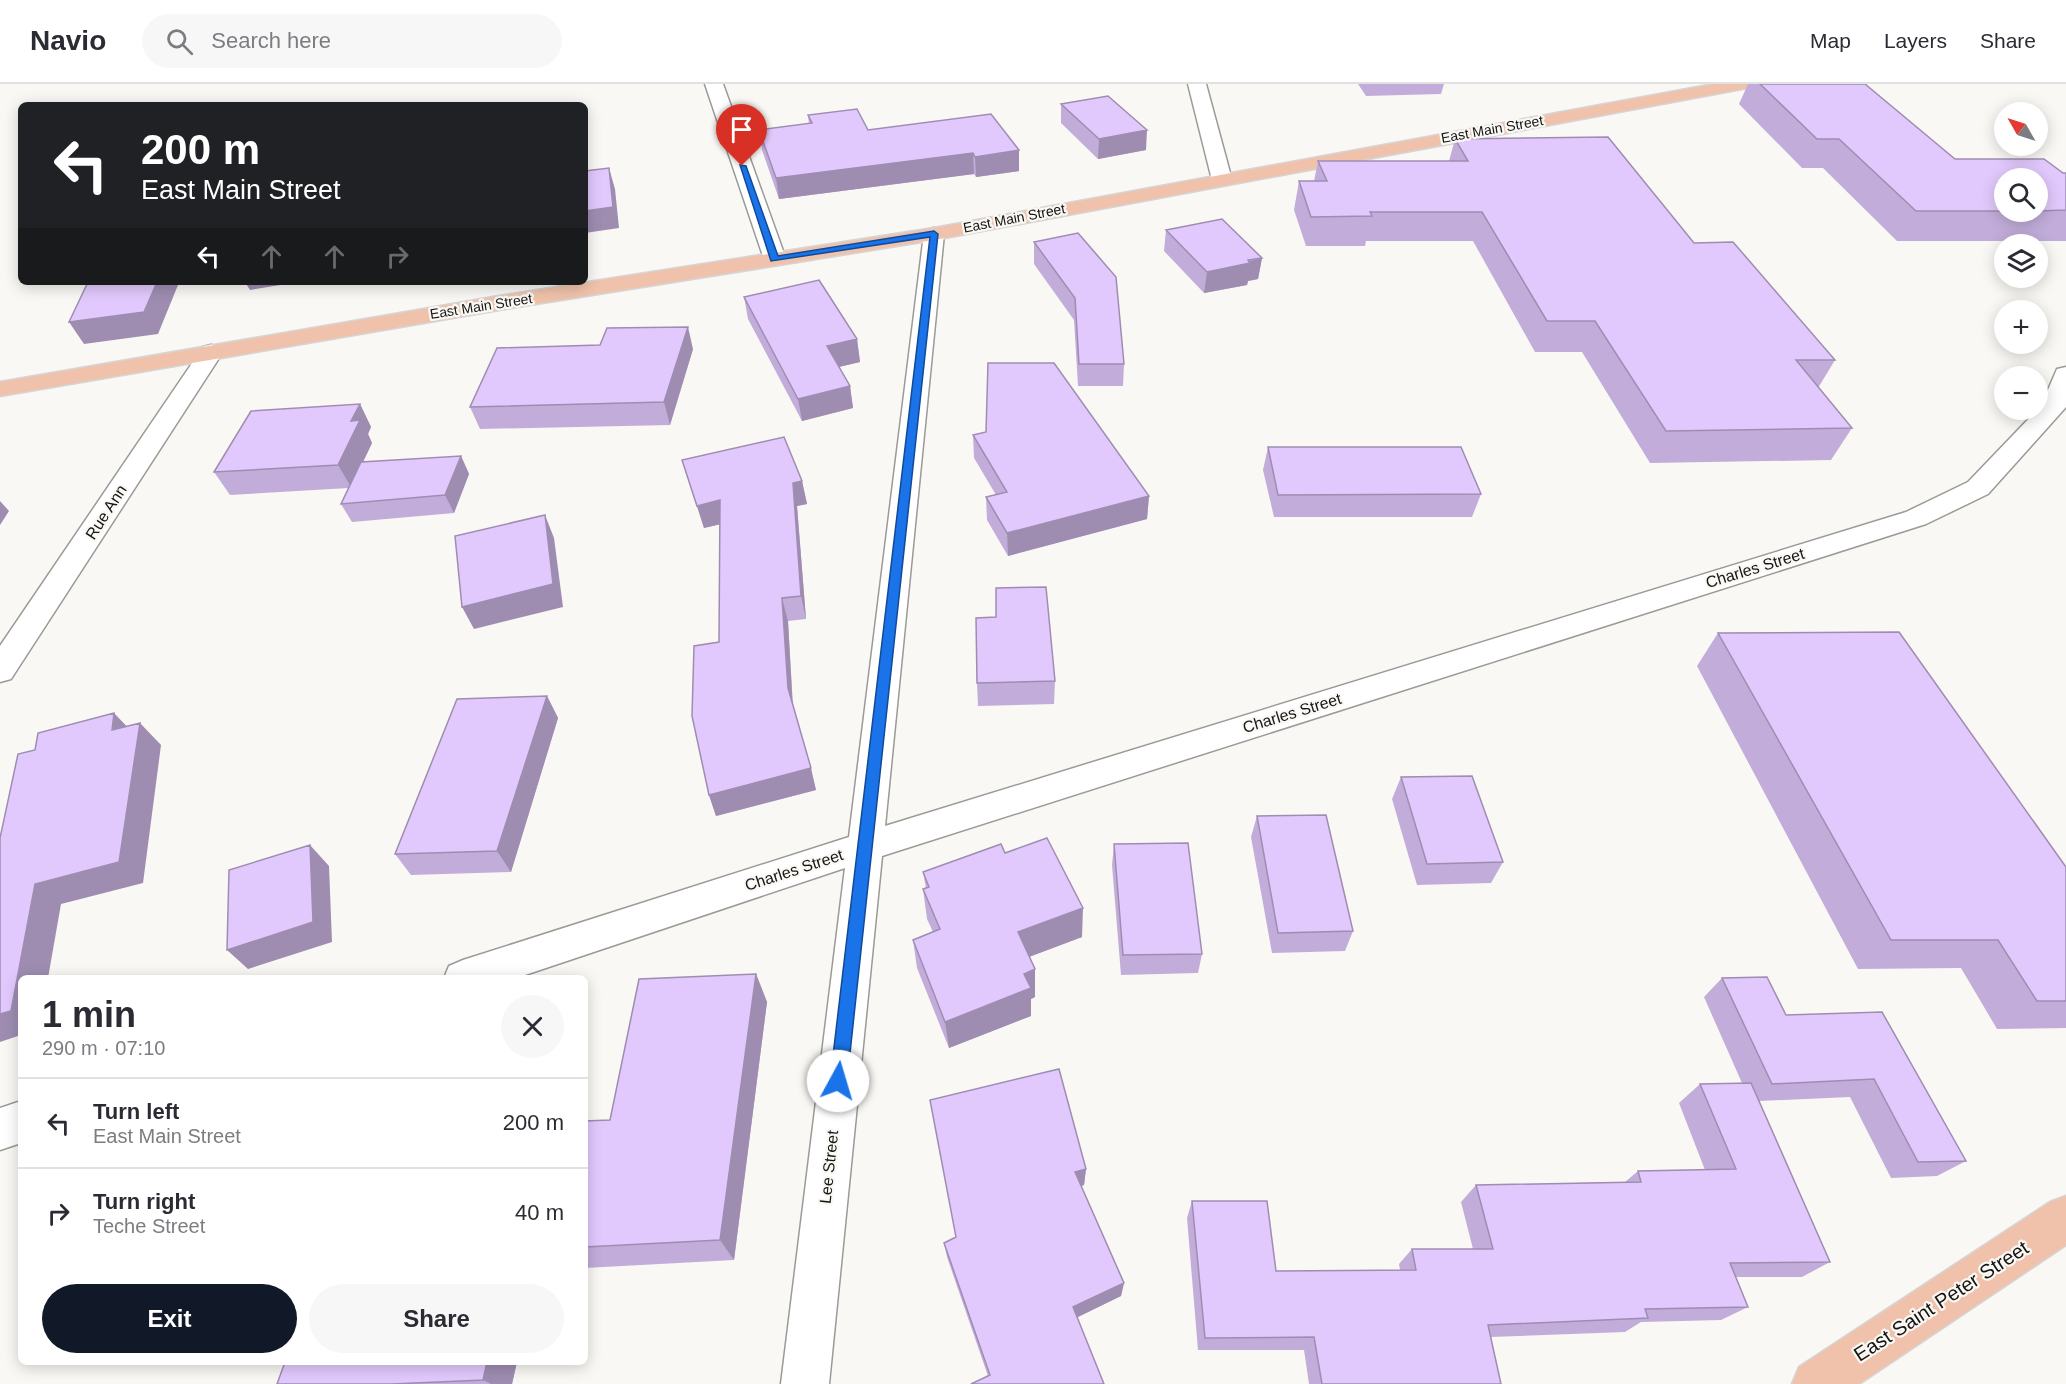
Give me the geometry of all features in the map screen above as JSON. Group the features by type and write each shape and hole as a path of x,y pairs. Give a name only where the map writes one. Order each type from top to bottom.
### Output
{"main road":[{"name":"East Main Street","path":"0,388 934,234 1742,84"},
{"name":"East Saint Peter Street","path":"1816,1384 2066,1218"}],"street":[{"path":"714,84 775,259"},
{"path":"1197,84 1222,180"},
{"name":"Lee Street","path":"805,1384 934,234"},
{"name":"Rue Ann","path":"0,671 211,352"},
{"name":"Charles Street","path":"472,975 864,847 1916,518 1978,488 2053,408 2066,374"},
{"path":"0,1129 18,1123"}],"building":[{"path":"1760,84 1865,84 1955,159 2044,159 2066,173 2066,210 2048,211 2048,168 1994,168 1994,211 1916,211 1839,139 1817,139"},
{"path":"1108,96 1147,130 1099,139 1061,104"},
{"path":"857,109 868,130 991,114 1019,150 975,157 973,153 776,178 759,130 812,123 808,115"},
{"path":"1608,137 1694,243 1733,242 1835,360 1796,360 1852,428 1666,431 1595,321 1547,321 1482,212 1370,212 1372,216 1311,217 1299,181 1327,181 1318,161 1468,161 1455,139"},
{"path":"609,168 613,207 588,211 588,171"},
{"path":"1222,219 1262,258 1248,260 1250,263 1207,272 1166,230"},
{"path":"1078,233 1116,277 1124,364 1079,364 1075,298 1034,242"},
{"path":"819,280 857,339 827,346 850,386 798,399 744,297"},
{"path":"87,285 156,285 144,312 69,322"},
{"path":"688,327 664,402 470,407 497,348 600,345 607,328"},
{"path":"988,363 1054,363 1149,496 1007,533 986,497 1007,492 973,435 986,432"},
{"path":"360,404 351,421 360,420 338,465 214,472 251,411"},
{"path":"784,437 802,481 793,483 801,596 782,598 788,688 811,768 709,795 692,716 694,646 719,642 720,500 697,506 682,460"},
{"path":"1268,447 1461,447 1481,494 1278,495"},
{"path":"461,456 445,495 341,504 361,462"},
{"path":"545,515 553,584 462,607 455,536"},
{"path":"1046,587 1055,681 977,683 976,618 996,617 996,588"},
{"path":"1899,632 2066,867 2066,1001 2037,1001 1998,940 1891,940 1718,633"},
{"path":"547,696 497,851 395,854 457,699"},
{"path":"114,713 112,730 140,723 119,862 35,884 11,1011 0,1014 0,838 18,754 35,750 38,733"},
{"path":"1472,776 1503,862 1427,864 1401,777"},
{"path":"1326,815 1353,931 1278,933 1257,816"},
{"path":"1047,838 1083,908 1018,932 1035,969 1024,974 1031,988 945,1022 913,940 940,929 923,889 929,887 923,872 1001,844 1005,853"},
{"path":"1188,843 1202,954 1123,955 1114,844"},
{"path":"310,845 313,922 227,950 229,870"},
{"path":"756,974 720,1240 588,1247 588,1121 610,1120 639,979"},
{"path":"1767,977 1786,1015 1882,1012 1966,1161 1918,1162 1874,1079 1772,1084 1722,978"},
{"path":"1059,1069 1086,1169 1075,1172 1124,1283 1073,1307 1104,1384 971,1384 990,1375 944,1243 956,1237 930,1100"},
{"path":"1751,1083 1830,1262 1730,1263 1748,1307 1645,1309 1648,1318 1488,1325 1501,1384 1322,1384 1314,1337 1205,1338 1192,1201 1267,1201 1276,1271 1416,1270 1412,1249 1493,1249 1476,1185 1641,1182 1638,1171 1736,1169 1700,1084"},
{"path":"284,1365 486,1365 483,1380 392,1384 277,1384"}],"route":[{"path":"742,166 775,259 934,234 838,1081"}]}
